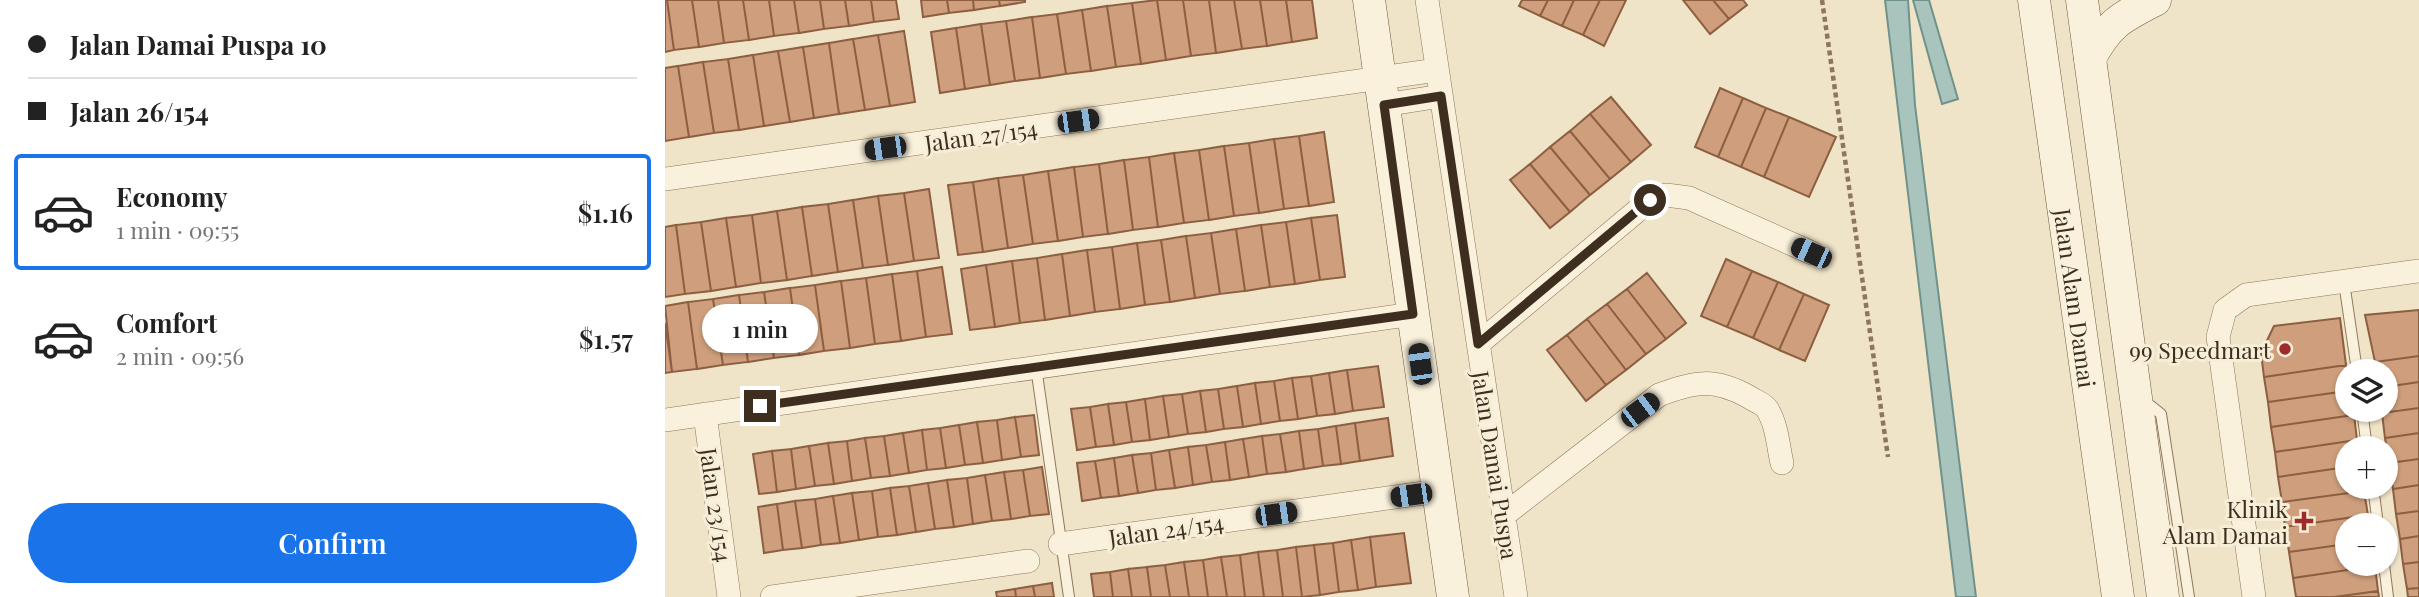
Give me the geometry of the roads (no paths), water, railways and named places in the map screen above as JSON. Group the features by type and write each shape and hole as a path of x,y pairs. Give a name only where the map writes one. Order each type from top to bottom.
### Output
{"main road":[{"path":"1369,0 1453,597"},
{"path":"2079,3 2142,0"},
{"path":"2090,58 2103,34 2113,24 2155,0"},
{"name":"Jalan Alam Damai","path":"2079,3 2090,58 2163,597"},
{"name":"Jalan Alam Damai","path":"2040,5 2118,597"}],"street":[{"name":"Jalan Damai Puspa","path":"1427,0 1516,597"},
{"path":"1382,92 1437,70"},
{"path":"1382,92 1441,96"},
{"name":"Jalan 27/154","path":"665,179 1382,92"},
{"path":"1478,344 1650,200 1666,195 1689,198 1811,253"},
{"path":"2254,597 2218,337 2225,310 2246,295 2419,271"},
{"path":"665,419 1413,314"},
{"path":"1504,515 1660,395 1686,384 1712,383 1737,390 1766,407 1774,425 1782,463"},
{"name":"Jalan 23/154","path":"705,414 730,597"},
{"name":"Jalan 24/154","path":"1060,544 1438,491"},
{"path":"772,597 1028,561"}],"lane":[{"path":"2344,282 2355,359"},
{"path":"1036,367 1069,597"},
{"path":"2134,384 2142,399 2161,414 2189,597"},
{"path":"2385,576 2388,597"}],"water":[{"path":"1885,0 1908,0 1915,105 1976,597 1956,597"},
{"path":"1913,0 1929,0 1958,99 1942,104"}],"place":[{"name":"99 Speedmart","path":"2285,349"},
{"name":"Klinik Alam Damai","path":"2304,521"}]}
